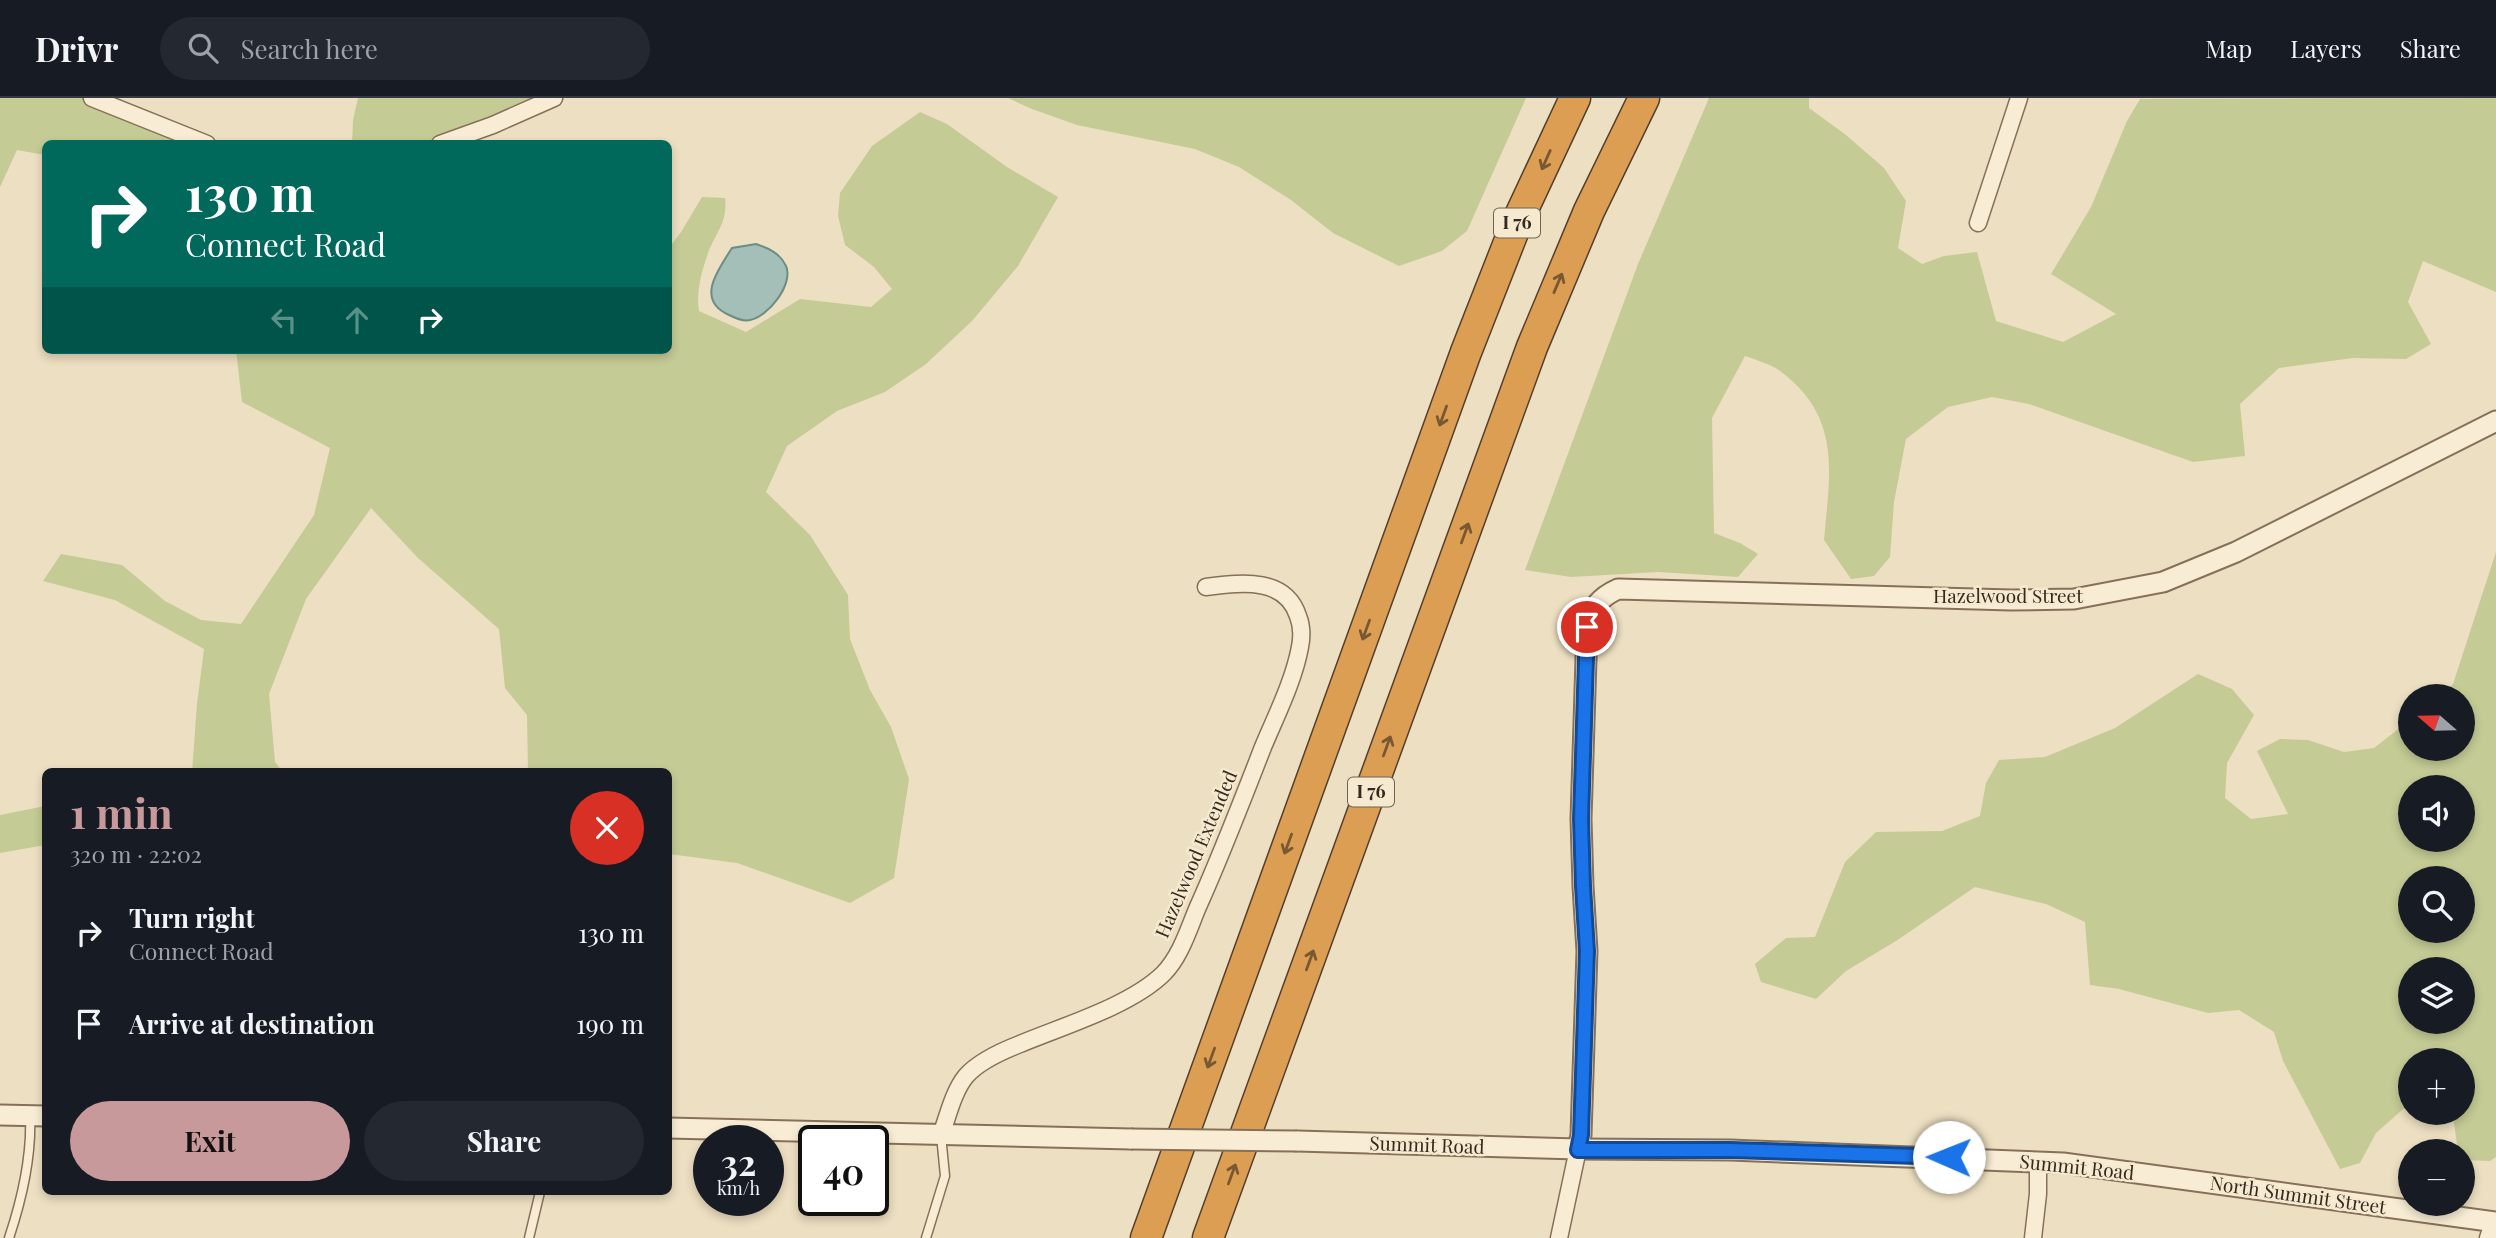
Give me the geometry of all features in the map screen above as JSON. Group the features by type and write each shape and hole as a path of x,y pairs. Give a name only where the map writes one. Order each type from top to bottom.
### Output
{"highway":[{"name":"I 76","path":"1146,1238 1466,352 1517,222 1575,98"},
{"name":"I 76","path":"1208,1238 1532,347 1589,211 1644,98"}],"street":[{"path":"92,98 197,140"},
{"path":"451,140 554,98"},
{"path":"1978,223 2019,98"},
{"name":"Hazelwood Street","path":"1578,1150 1581,1135 1587,951 1581,819 1587,627 1589,617 1600,600 1618,589 2011,600 2074,599 2135,588 2163,582 2236,552 2496,421"},
{"name":"Hazelwood Extended","path":"942,1135 958,1089 976,1066 1009,1048 1129,999 1163,974 1176,957 1217,864 1284,694 1300,649 1302,631 1290,600 1278,590 1258,584 1206,587"},
{"path":"0,1115 38,1116"},
{"name":"Summit Road","path":"672,1128 1297,1141 1578,1150 1730,1150 2038,1162 2184,1179"},
{"path":"1559,1238 1578,1150"},
{"path":"2033,1238 2038,1194 2038,1162"},
{"name":"North Summit Street","path":"2184,1179 2493,1227"}],"lane":[{"path":"9,1238 18,1212 38,1116"},
{"path":"926,1238 945,1176 942,1135"},
{"path":"529,1238 539,1195"}],"green space":[{"path":"0,98 92,98 199,140 42,140 42,154 17,150 0,187"},
{"path":"358,98 554,98 463,136 465,140 352,140"},
{"path":"1008,98 1526,98 1467,231 1442,251 1399,266 1333,233 1291,200 1239,167 1195,149 1077,125"},
{"path":"1709,98 1809,98 1809,108 1884,168 1906,201 1898,248 1922,264 1944,256 1977,252 1996,321 2063,342 2116,314 2051,274 2091,207 2127,121 2140,99 2496,98 2496,292 2423,261 2408,302 2431,344 2406,359 2353,358 2279,368 2240,404 2245,456 2193,462 2029,404 1992,397 1948,407 1906,439 1894,502 1890,557 1874,576 1851,579 1824,540 1828,447 1814,407 1800,389 1780,371 1745,356 1712,418 1714,533 1740,543 1758,554 1738,577 1658,572 1571,577 1525,570 1638,264"},
{"path":"920,112 947,124 1007,167 1058,197 1018,266 972,321 926,364 885,392 837,411 787,446 766,492 810,535 848,595 850,639 870,690 891,727 909,779 894,878 850,903 737,863 672,854 672,768 528,768 527,715 505,688 499,629 418,558 371,508 306,599 269,694 275,762 280,768 192,768 204,649 115,600 43,581 61,554 122,565 165,601 201,620 241,624 314,515 330,448 242,402 236,354 672,354 672,244 702,197 725,198 725,214 701,277 699,311 746,332 800,299 871,307 892,289 874,267 845,245 838,216 840,193 872,146"},
{"path":"2496,552 2496,1157 2490,1161 2475,1160 2475,1139 2456,1139 2454,1125 2475,1125 2475,1048 2398,1048 2398,1114 2376,1133 2360,1163 2340,1169 2283,1061 2274,1032 2239,1010 2208,1013 2119,989 2090,985 2085,922 2046,904 1975,887 1896,941 1846,971 1816,999 1761,982 1755,964 1786,938 1815,937 1845,862 1876,832 1942,831 1980,816 1986,783 1999,760 2045,757 2115,728 2198,674 2232,689 2254,715 2227,763 2225,798 2251,819 2288,814 2257,751 2280,739 2308,740 2344,752 2374,748 2398,729 2398,761 2475,761 2475,684 2453,684"},
{"path":"42,807 42,846 0,853 0,815"}],"water":[{"path":"756,244 777,254 786,266 786,282 778,299 764,313 757,318 742,320 719,309 713,301 712,284 732,248"}],"route":[{"path":"1587,627 1581,819 1587,951 1581,1135 1578,1150 1730,1150 1949,1157"}]}
